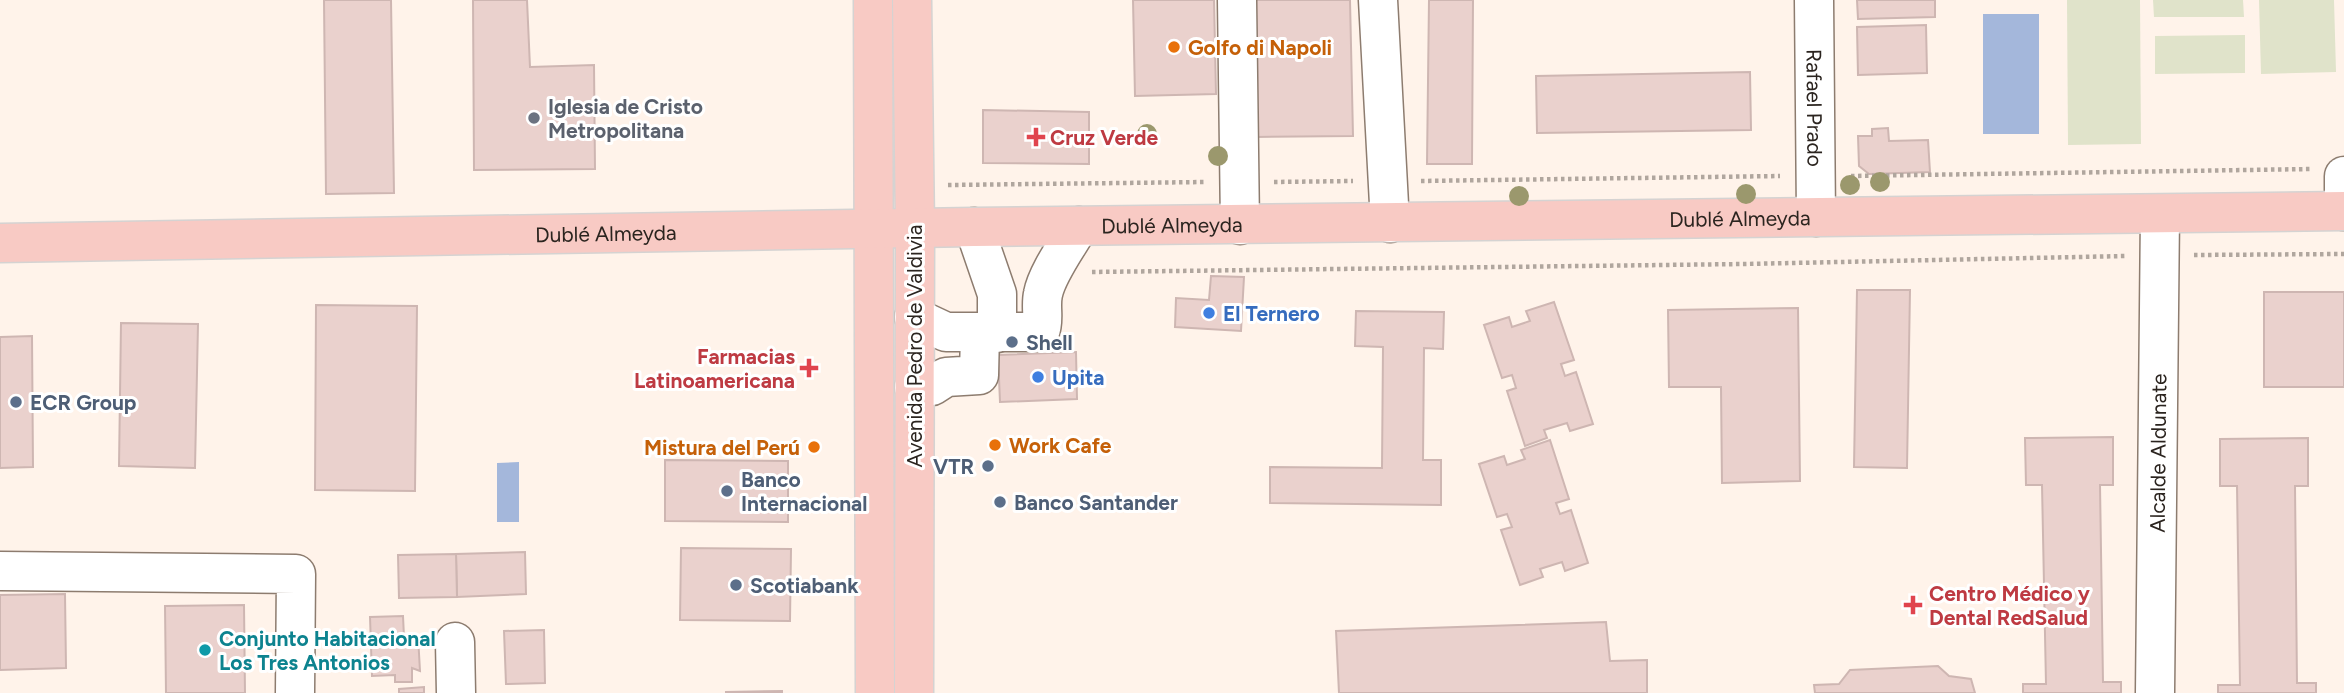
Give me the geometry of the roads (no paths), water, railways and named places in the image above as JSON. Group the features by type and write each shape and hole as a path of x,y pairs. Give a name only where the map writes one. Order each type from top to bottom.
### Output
{"main road":[{"name":"Avenida Pedro de Valdivia","path":"873,0 875,693"},
{"name":"Avenida Pedro de Valdivia","path":"912,0 915,228 959,329 930,382 915,693"},
{"name":"Dublé Almeyda","path":"0,243 875,228 2344,211"}],"street":[{"path":"1237,0 1240,225"},
{"path":"1378,0 1390,223"},
{"name":"Rafael Prado","path":"1814,0 1816,217"},
{"path":"2330,173 2344,211"},
{"name":"Alcalde Aldunate","path":"2155,693 2160,214"},
{"path":"959,329 1040,332 1048,284 1079,226"},
{"path":"974,227 997,294"},
{"path":"959,329 997,294 1048,284"},
{"path":"930,382 979,375 959,329"},
{"path":"0,571 296,573 295,693"},
{"path":"455,642 456,693"}],"water":[{"path":"1983,14 2039,14 2039,134 1983,134"},
{"path":"519,462 519,522 497,522 497,463"}],"place":[{"name":"Golfo di Napoli","path":"1174,47"},
{"name":"Iglesia de Cristo Metropolitana","path":"534,118"},
{"name":"Cruz Verde","path":"1036,137"},
{"name":"El Ternero","path":"1209,313"},
{"name":"Shell","path":"1012,342"},
{"name":"Farmacias Latinoamericana","path":"809,368"},
{"name":"Upita","path":"1038,377"},
{"name":"ECR Group","path":"16,402"},
{"name":"Work Cafe","path":"995,445"},
{"name":"Mistura del Perú","path":"814,447"},
{"name":"VTR","path":"988,466"},
{"name":"Banco Internacional","path":"727,491"},
{"name":"Banco Santander","path":"1000,502"},
{"name":"Scotiabank","path":"736,585"},
{"name":"Centro Médico y Dental RedSalud","path":"1913,605"},
{"name":"Conjunto Habitacional Los Tres Antonios","path":"205,650"}]}
